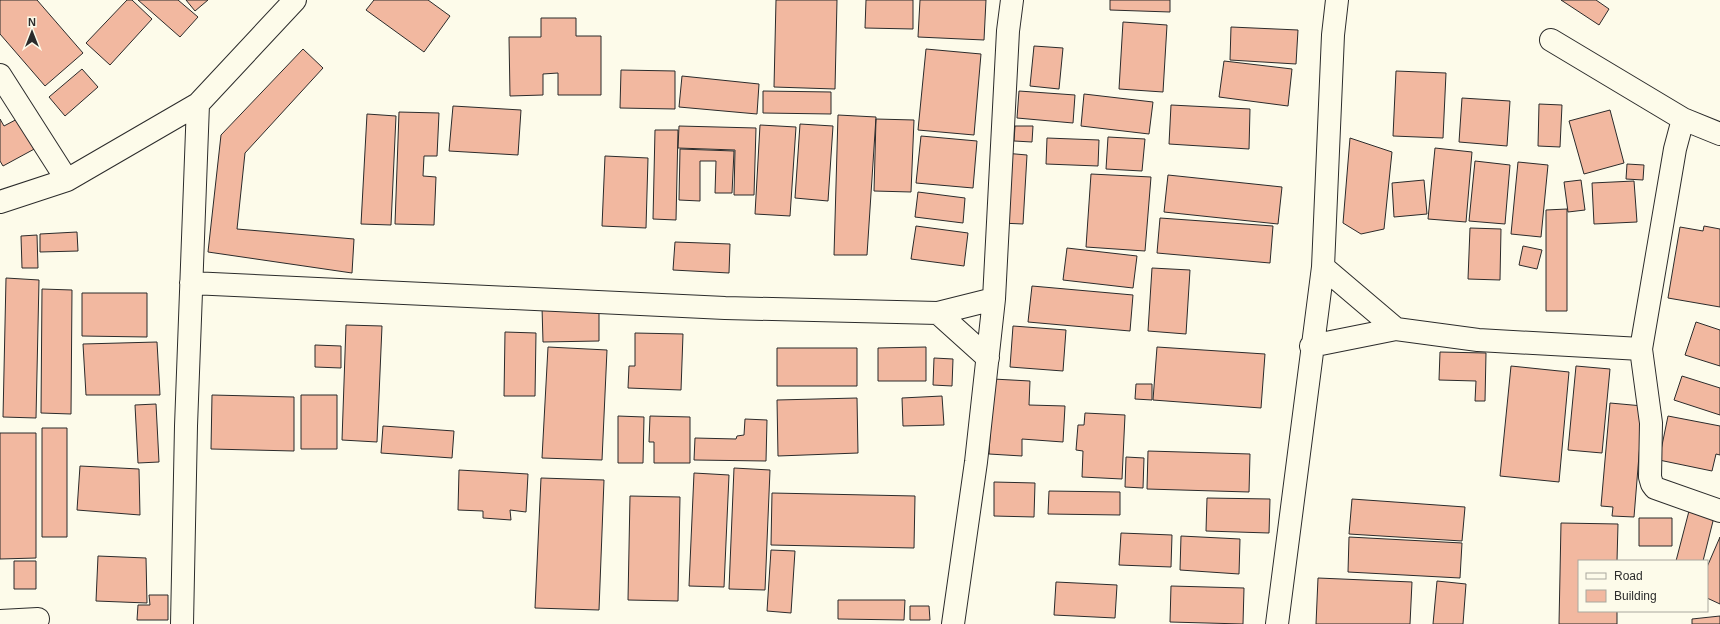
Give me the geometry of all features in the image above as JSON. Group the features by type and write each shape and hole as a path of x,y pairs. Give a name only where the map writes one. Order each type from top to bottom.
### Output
{"street":[{"path":"0,202 67,180 198,104 295,0"},
{"path":"953,624 976,462 994,299 1008,31 1012,0"},
{"path":"1277,624 1311,346 1323,267 1333,35 1337,0"},
{"path":"1551,40 1683,119 1720,134"},
{"path":"0,75 67,180"},
{"path":"182,624 186,426 198,104"},
{"path":"1683,119 1675,149 1641,349 1651,423 1650,458 1652,484 1655,488 1720,511"},
{"path":"1323,267 1396,329"},
{"path":"191,284 725,308 938,313 994,299"},
{"path":"938,313 988,358"},
{"path":"1311,346 1396,329 1478,340 1641,349"},
{"path":"0,621 38,619"}],"building":[{"path":"0,0 37,0 83,53 45,86 0,34"},
{"path":"127,0 132,0 152,19 110,65 86,43"},
{"path":"138,0 178,0 198,17 180,37"},
{"path":"186,0 208,0 195,11"},
{"path":"374,0 428,0 450,16 424,52 366,10"},
{"path":"776,0 837,0 835,89 774,87"},
{"path":"866,0 913,0 913,29 865,28"},
{"path":"920,0 986,0 984,40 918,37"},
{"path":"1110,0 1170,0 1170,12 1110,10"},
{"path":"1561,0 1596,0 1609,9 1599,25"},
{"path":"541,18 576,18 576,36 601,36 601,95 558,95 558,73 543,74 543,95 510,96 509,37 541,37"},
{"path":"1123,22 1167,25 1163,92 1119,89"},
{"path":"1231,27 1298,30 1296,64 1230,60"},
{"path":"1034,46 1063,48 1059,89 1030,86"},
{"path":"303,49 323,68 245,153 237,229 354,239 352,273 208,252 221,135"},
{"path":"926,49 981,54 974,135 918,130"},
{"path":"1224,61 1292,69 1288,106 1219,97"},
{"path":"82,69 98,87 65,116 49,97"},
{"path":"621,70 675,71 675,109 620,108"},
{"path":"1396,71 1446,73 1443,138 1393,136"},
{"path":"682,76 759,84 757,114 679,107"},
{"path":"763,91 831,92 831,114 763,113"},
{"path":"1019,91 1075,95 1073,123 1017,118"},
{"path":"1084,94 1153,102 1149,134 1081,126"},
{"path":"1462,98 1510,101 1507,146 1459,142"},
{"path":"1539,104 1562,105 1560,147 1538,146"},
{"path":"1171,105 1250,109 1249,149 1169,144"},
{"path":"453,106 521,110 518,155 449,151"},
{"path":"1610,110 1624,163 1584,174 1569,121"},
{"path":"399,112 439,113 437,156 424,156 423,176 436,177 434,225 395,224"},
{"path":"367,114 396,116 391,225 361,224"},
{"path":"838,115 876,117 867,255 834,255"},
{"path":"21,117 38,147 3,166 0,161 0,119 4,126"},
{"path":"876,119 914,120 911,192 874,191"},
{"path":"800,124 833,126 828,201 795,198"},
{"path":"760,125 796,127 790,216 755,214"},
{"path":"679,126 756,128 754,195 734,195 735,150 678,148"},
{"path":"1015,126 1033,126 1032,142 1014,141"},
{"path":"655,130 678,130 676,220 653,219"},
{"path":"921,136 977,141 973,188 916,183"},
{"path":"1108,137 1145,139 1142,171 1106,169"},
{"path":"1047,138 1099,140 1098,166 1046,164"},
{"path":"1350,138 1392,152 1384,229 1361,234 1343,223"},
{"path":"1435,148 1472,152 1466,222 1428,219"},
{"path":"680,149 734,151 732,193 715,193 716,161 700,161 700,201 679,200"},
{"path":"1004,153 1027,155 1023,224 1000,223"},
{"path":"605,156 648,158 646,228 602,226"},
{"path":"1475,161 1510,165 1505,224 1469,221"},
{"path":"1518,162 1548,165 1541,237 1511,234"},
{"path":"1627,164 1644,165 1643,180 1626,179"},
{"path":"1091,174 1151,177 1145,251 1086,247"},
{"path":"1168,175 1282,187 1278,224 1164,212"},
{"path":"1424,180 1427,214 1394,217 1392,183"},
{"path":"1581,180 1585,210 1568,212 1564,182"},
{"path":"1634,181 1637,222 1594,224 1592,183"},
{"path":"918,192 965,198 963,223 915,217"},
{"path":"1567,209 1567,311 1546,311 1546,210"},
{"path":"1160,218 1273,226 1270,263 1157,253"},
{"path":"916,226 968,233 964,266 911,259"},
{"path":"1704,226 1720,229 1720,307 1668,298 1680,227 1703,231"},
{"path":"1470,228 1501,229 1500,280 1468,279"},
{"path":"77,232 78,251 40,252 40,234"},
{"path":"37,235 38,268 22,268 21,236"},
{"path":"675,242 730,244 729,273 673,270"},
{"path":"1523,246 1542,250 1537,269 1519,265"},
{"path":"1067,248 1137,256 1133,288 1063,280"},
{"path":"1152,268 1190,270 1186,334 1148,331"},
{"path":"6,278 39,280 36,418 3,417"},
{"path":"1032,286 1133,295 1130,331 1028,322"},
{"path":"42,289 72,290 71,414 41,413"},
{"path":"82,293 147,293 147,337 82,336"},
{"path":"599,305 599,341 543,342 542,307"},
{"path":"1696,322 1720,330 1720,366 1685,355"},
{"path":"346,325 382,326 377,442 342,440"},
{"path":"1013,326 1066,330 1063,371 1010,367"},
{"path":"505,332 536,333 535,396 504,396"},
{"path":"635,333 683,334 681,390 628,388 629,366 635,366"},
{"path":"157,342 160,395 86,395 83,344"},
{"path":"315,345 341,346 341,368 315,367"},
{"path":"548,347 607,350 602,460 542,458"},
{"path":"926,347 926,381 878,381 878,348"},
{"path":"1157,347 1265,354 1261,408 1153,400"},
{"path":"777,348 857,348 857,386 777,386"},
{"path":"1440,352 1486,353 1485,401 1475,401 1476,381 1439,380"},
{"path":"934,358 953,359 952,386 933,385"},
{"path":"1511,366 1569,372 1559,482 1500,476"},
{"path":"1576,366 1610,369 1602,453 1568,450"},
{"path":"1682,376 1720,388 1720,415 1674,400"},
{"path":"993,379 1030,381 1029,405 1065,406 1063,442 1022,439 1022,456 989,454"},
{"path":"1136,384 1152,384 1152,400 1135,399"},
{"path":"212,395 294,397 294,451 211,449"},
{"path":"301,395 337,395 337,449 301,449"},
{"path":"942,396 944,425 903,426 902,398"},
{"path":"857,398 858,453 778,456 777,400"},
{"path":"1610,403 1643,406 1634,517 1612,516 1613,507 1601,506"},
{"path":"156,404 159,462 138,463 135,405"},
{"path":"1085,413 1125,415 1122,479 1082,477 1083,451 1076,450 1078,425 1084,425"},
{"path":"618,416 644,417 643,463 618,463"},
{"path":"650,416 690,417 690,463 654,463 654,442 649,442"},
{"path":"1668,416 1720,426 1720,455 1716,454 1712,471 1659,460"},
{"path":"745,419 767,420 766,461 694,460 695,438 736,439 737,436 744,435"},
{"path":"383,426 454,431 452,458 381,453"},
{"path":"42,428 67,428 67,537 42,537"},
{"path":"0,433 36,433 36,558 0,559"},
{"path":"1148,451 1250,454 1249,492 1147,489"},
{"path":"1126,457 1144,458 1143,488 1125,487"},
{"path":"80,466 139,469 140,515 77,510"},
{"path":"734,468 770,470 765,590 729,589"},
{"path":"459,470 528,474 526,512 510,510 511,520 483,518 483,511 458,510"},
{"path":"694,473 729,475 724,587 689,586"},
{"path":"541,478 604,480 599,610 535,608"},
{"path":"994,482 1035,483 1034,517 994,516"},
{"path":"1049,491 1120,492 1120,515 1048,514"},
{"path":"772,493 915,496 914,548 771,545"},
{"path":"630,496 680,497 678,601 628,600"},
{"path":"1207,498 1270,499 1269,533 1206,531"},
{"path":"1352,499 1465,507 1462,541 1349,534"},
{"path":"1689,511 1714,517 1703,560 1676,560"},
{"path":"1639,518 1672,518 1672,546 1639,546"},
{"path":"1561,523 1618,524 1617,560 1578,560 1578,612 1617,612 1617,624 1559,624"},
{"path":"1121,533 1172,535 1171,567 1119,565"},
{"path":"1181,536 1240,539 1239,574 1180,570"},
{"path":"1349,537 1462,543 1460,578 1348,572"},
{"path":"1720,537 1720,604 1708,598 1708,565"},
{"path":"771,550 795,551 791,613 767,611"},
{"path":"98,556 146,558 147,603 96,601"},
{"path":"14,561 36,561 36,589 14,589"},
{"path":"1318,578 1412,582 1410,624 1316,624"},
{"path":"1437,581 1466,584 1463,624 1433,624"},
{"path":"1056,582 1117,585 1115,618 1054,615"},
{"path":"1171,586 1244,588 1243,624 1170,622"},
{"path":"149,595 168,595 168,620 137,620 138,605 150,605"},
{"path":"838,600 905,600 904,620 838,619"},
{"path":"910,606 929,606 930,620 910,620"},
{"path":"1720,616 1720,624 1692,624 1692,619"}]}
